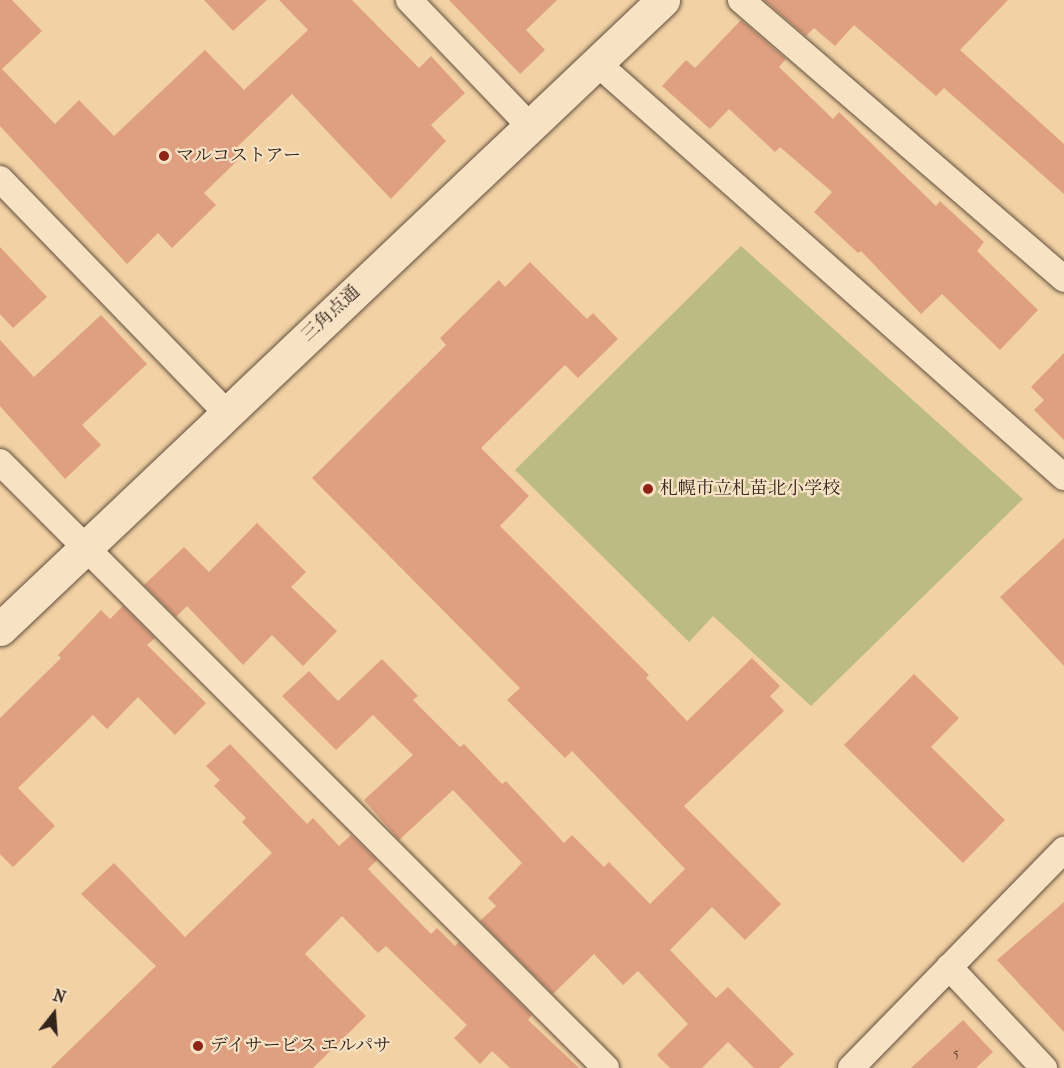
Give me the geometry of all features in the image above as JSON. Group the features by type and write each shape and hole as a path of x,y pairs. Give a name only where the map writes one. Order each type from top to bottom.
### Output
{"street":[{"path":"409,0 530,126"},
{"name":"三角点通","path":"0,629 85,551 227,413 663,0"},
{"path":"741,0 1064,279"},
{"path":"597,63 1063,475"},
{"path":"0,179 227,413"},
{"path":"0,462 85,551 606,1068"},
{"path":"851,1068 1064,850"},
{"path":"949,967 1044,1068"}],"shaded area":[{"path":"741,246 1023,499 811,706 713,616 689,642 515,470"}],"building":[{"path":"0,0 12,0 42,31 2,69 55,124 79,100 114,136 205,50 244,90 308,30 279,0 352,0 419,68 431,56 465,93 431,125 446,141 391,199 292,94 234,150 241,157 204,193 216,205 172,248 158,233 127,264 0,126"},
{"path":"204,0 267,0 233,31"},
{"path":"449,0 557,0 526,30 545,50 520,74"},
{"path":"764,0 1008,0 960,50 1064,144 1064,194 944,88 936,96 854,25 835,46 814,28 806,36"},
{"path":"741,20 786,59 779,67 833,119 839,112 936,206 940,201 984,242 977,251 1038,310 1000,350 942,294 921,314 861,251 858,253 814,212 832,192 780,147 775,152 729,109 710,129 662,86 686,60 695,68"},
{"path":"0,247 47,297 13,328 0,314"},
{"path":"530,262 587,319 593,313 618,339 578,378 565,365 481,448 529,496 500,526 649,675 646,678 687,721 752,658 780,686 770,696 784,711 684,806 781,904 745,940 712,907 670,950 716,998 728,987 794,1054 779,1068 754,1068 728,1042 702,1068 670,1068 657,1055 688,1024 638,971 623,985 594,954 553,994 480,921 496,906 488,898 522,863 453,790 399,840 364,800 413,755 373,715 336,750 282,696 309,671 338,701 382,659 418,696 413,700 460,747 464,744 502,784 506,781 564,843 572,835 604,867 609,862 650,904 685,869 572,751 565,758 507,700 520,688 312,478 446,345 440,338 499,280 505,287"},
{"path":"101,315 147,364 82,425 101,445 65,479 0,406 0,340 34,377"},
{"path":"1064,353 1064,440 1034,410 1044,400 1031,387"},
{"path":"257,523 306,572 291,587 337,631 303,666 272,635 243,665 187,606 176,617 144,585 184,547 209,572"},
{"path":"1064,538 1064,666 1000,597"},
{"path":"123,606 155,638 147,645 206,703 175,735 138,697 107,729 93,715 18,788 55,826 13,867 0,854 0,718 61,658 58,655 101,610 110,619"},
{"path":"914,674 959,718 931,747 1005,820 963,863 844,745"},
{"path":"230,744 307,824 313,818 339,846 351,835 377,860 368,869 431,934 437,928 455,946 459,942 532,1015 528,1020 579,1068 510,1068 492,1051 480,1064 454,1038 467,1025 386,946 378,953 342,916 305,954 366,1016 313,1068 51,1068 156,966 81,894 114,863 185,937 272,853 242,822 246,818 214,786 220,780 206,766"},
{"path":"1064,902 1064,1032 997,960"},
{"path":"963,1020 993,1052 976,1068 911,1068"}],"place":[{"name":"マルコストアー","path":"164,156"},
{"name":"札幌市立札苗北小学校","path":"648,489"},
{"name":"デイサービス エルパサ","path":"198,1046"}]}
